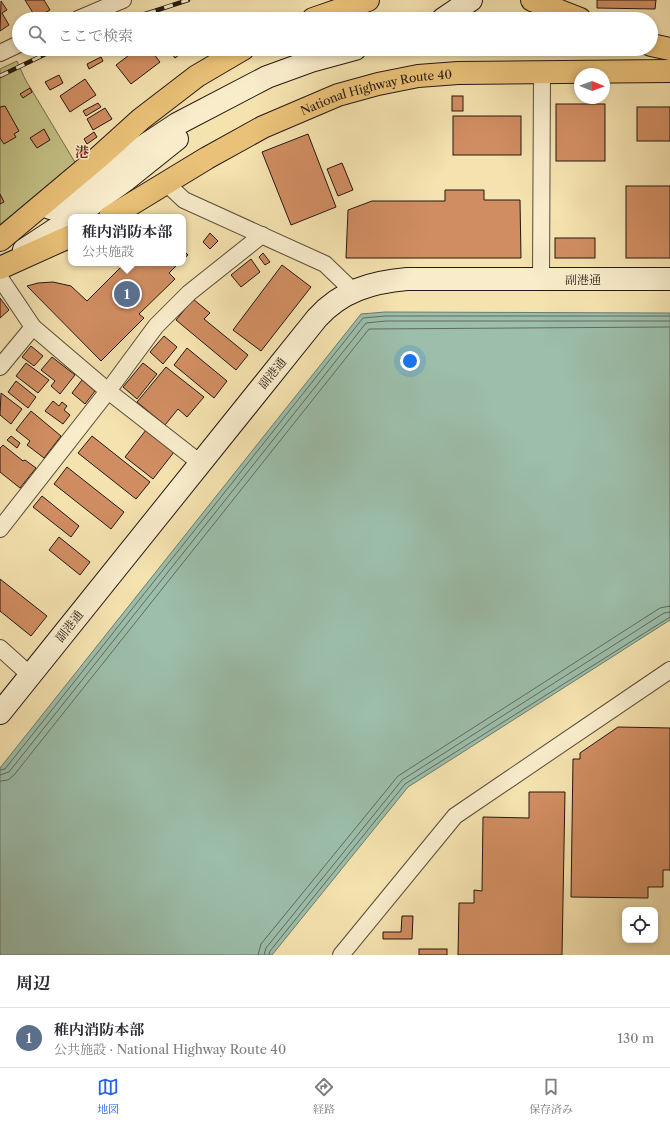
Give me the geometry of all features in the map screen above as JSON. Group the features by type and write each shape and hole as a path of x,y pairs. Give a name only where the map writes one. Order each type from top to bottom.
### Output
{"highway":[{"path":"333,12 368,0"},
{"path":"540,1 564,12"},
{"path":"658,46 670,49"},
{"path":"0,241 99,157 141,119 197,76 231,56"},
{"name":"National Highway Route 40","path":"115,214 236,141 296,112 338,95 378,84 418,76 458,73 542,71 670,71"},
{"path":"0,267 68,237"}],"street":[{"path":"95,12 123,0"},
{"path":"453,12 471,0"},
{"path":"0,53 12,47"},
{"path":"0,241 177,124 267,77 329,56"},
{"path":"541,279 542,71"},
{"path":"78,214 127,179 225,99"},
{"path":"167,184 184,200 325,264 353,291"},
{"path":"0,267 68,221"},
{"path":"0,529 156,326 190,294 262,235"},
{"path":"0,278 33,327 108,390 199,462"},
{"name":"副港通","path":"0,713 199,462 327,306 365,286 387,281 407,279 670,279"},
{"path":"0,368 33,327"},
{"path":"0,648 30,675"},
{"path":"341,955 455,816 670,670"}],"shaded area":[{"path":"17,61 25,79 76,164 33,201 0,225 0,69"}],"water":[{"path":"385,312 670,313 670,620 408,787 272,955 0,955 0,768 361,314"}],"building":[{"path":"25,0 44,0 50,10 46,12 32,12"},
{"path":"597,0 656,0 655,9 597,8"},
{"path":"1,1 7,10 2,13 9,25 0,31"},
{"path":"128,56 155,56 160,62 131,84 116,65"},
{"path":"101,57 103,61 89,69 87,64"},
{"path":"59,75 63,83 50,90 45,82"},
{"path":"85,79 96,95 70,112 60,96"},
{"path":"30,88 32,92 23,98 20,94"},
{"path":"452,96 463,96 463,111 452,111"},
{"path":"98,103 101,107 86,116 83,111"},
{"path":"556,104 605,104 605,161 556,161"},
{"path":"5,106 19,131 14,134 16,137 4,144 0,138 0,107"},
{"path":"637,107 670,107 670,141 637,141"},
{"path":"105,108 112,119 93,130 87,119"},
{"path":"453,116 521,116 521,155 453,155"},
{"path":"44,129 50,140 37,148 30,138"},
{"path":"94,132 97,137 87,144 84,139"},
{"path":"308,134 336,207 291,225 262,152"},
{"path":"342,163 353,190 338,196 327,169"},
{"path":"626,186 670,186 670,258 626,258"},
{"path":"445,190 484,190 484,200 520,200 521,258 346,258 348,210 372,201 445,201"},
{"path":"0,194 4,202 0,204"},
{"path":"210,233 218,241 210,249 203,242"},
{"path":"555,238 595,238 595,258 555,258"},
{"path":"263,253 270,262 265,265 259,257"},
{"path":"251,259 260,272 241,287 231,275"},
{"path":"282,265 311,287 261,351 233,330"},
{"path":"122,266 176,266 169,273 175,279 139,314 144,318 101,361 27,286 38,283 53,282 71,286 87,301"},
{"path":"0,298 9,310 0,318"},
{"path":"193,299 210,313 204,319 248,355 236,370 176,320"},
{"path":"164,336 177,347 163,364 150,352"},
{"path":"31,346 43,356 34,366 22,357"},
{"path":"187,348 227,381 214,398 174,365"},
{"path":"52,357 75,375 60,394 51,386 55,381 41,370"},
{"path":"26,363 49,380 38,393 16,376"},
{"path":"143,363 157,374 137,399 123,387"},
{"path":"166,367 204,397 187,417 178,409 165,425 137,402"},
{"path":"82,380 95,391 85,404 72,393"},
{"path":"16,381 36,397 28,408 8,392"},
{"path":"1,393 22,409 11,424 0,415"},
{"path":"53,401 59,406 62,402 67,406 64,410 70,415 63,424 45,411"},
{"path":"31,411 61,436 44,458 27,445 30,441 16,430"},
{"path":"146,430 174,452 153,479 125,457"},
{"path":"11,436 20,443 17,448 7,440"},
{"path":"92,436 150,482 136,499 78,453"},
{"path":"3,445 23,461 25,460 36,468 20,488 0,472 0,448"},
{"path":"67,467 124,512 111,529 54,484"},
{"path":"42,496 79,526 71,537 33,507"},
{"path":"59,537 90,562 80,575 49,550"},
{"path":"0,579 47,616 31,636 0,611"},
{"path":"618,727 670,728 670,870 663,870 663,887 648,887 648,898 571,897 573,759 580,759 580,753"},
{"path":"529,792 565,792 562,955 458,955 459,903 474,903 474,890 482,891 483,817 529,818"},
{"path":"402,916 413,916 412,939 383,939 383,932 401,932"},
{"path":"419,949 447,949 447,955 419,955"}],"railway":[{"path":"151,12 188,0"},
{"path":"0,76 41,56"}],"place":[{"name":"稚内消防本部","path":"127,294"}],"district":[{"name":"港","path":"82,152"}]}
